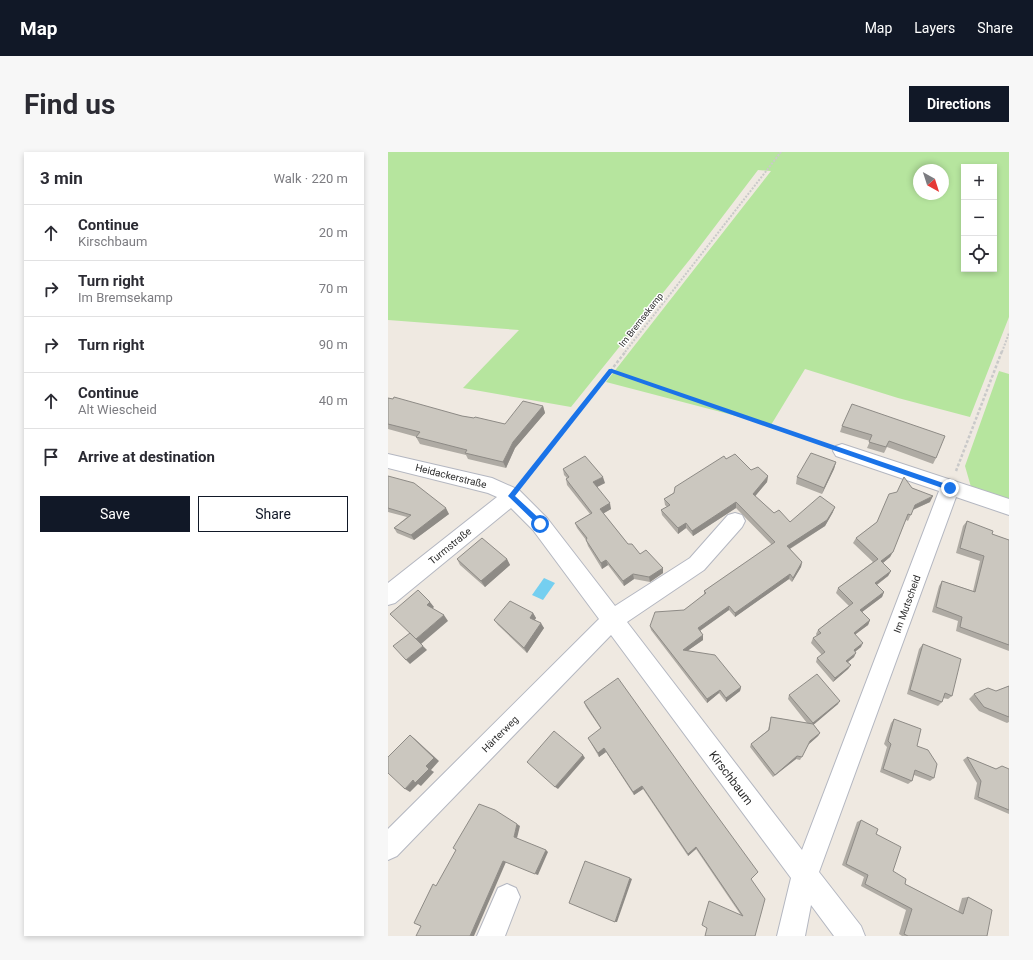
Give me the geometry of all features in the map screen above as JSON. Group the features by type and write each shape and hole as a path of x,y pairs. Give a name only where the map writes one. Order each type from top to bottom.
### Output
{"street":[{"path":"842,451 1009,507"},
{"name":"Heidackerstraße","path":"388,461 492,486 512,496"},
{"name":"Im Mutscheid","path":"790,936 805,875 950,488"},
{"name":"Turmstraße","path":"388,596 512,496"},
{"name":"Kirschbaum","path":"512,496 540,524 851,936"},
{"path":"612,620 698,564 735,521"},
{"name":"Härterweg","path":"388,847 612,620"},
{"path":"491,936 507,897"}],"path":[{"name":"Im Bremsekamp","path":"512,496 781,152"},
{"path":"950,488 1009,333"},
{"path":"610,371 842,451"}],"green space":[{"path":"388,152 1009,152 1009,317 970,417 898,398 805,369 771,425 606,382 771,171 758,170 691,258 571,407 463,388 519,330 388,320"},
{"path":"999,371 1009,374 1009,499 971,487 965,466"}],"water":[{"path":"544,578 555,583 543,600 532,595"}],"building":[{"path":"394,397 462,416 475,417 505,424 523,401 543,406 513,442 503,462 465,453 467,450 416,437 420,432 388,424 388,398 393,399"},
{"path":"852,404 945,436 936,458 889,441 886,447 869,442 872,435 842,426"},
{"path":"811,453 836,462 824,488 797,477"},
{"path":"735,454 751,470 758,467 768,476 753,494 774,513 779,510 790,522 820,496 835,507 827,520 787,546 802,562 793,578 790,574 735,613 729,606 698,628 703,635 683,650 715,655 741,687 726,698 720,690 707,699 650,626 655,612 684,610 706,593 704,591 775,542 736,502 692,531 686,523 678,528 661,510 670,505 664,499 674,493 675,487 724,456 726,459"},
{"path":"585,456 603,477 593,482 610,503 600,509 628,544 632,544 640,554 646,550 663,568 649,577 633,574 623,581 606,560 601,563 586,540 587,538 575,523 592,513 566,479 569,477 563,469"},
{"path":"388,476 414,483 446,508 411,535 394,528 411,515 388,508"},
{"path":"904,477 912,488 933,496 915,505 911,515 908,514 893,552 881,561 891,571 875,583 884,592 860,610 870,620 854,633 863,643 854,650 856,653 846,661 851,665 835,678 817,658 825,652 813,638 821,633 818,630 853,603 838,588 878,559 856,538 877,522 889,494 897,492"},
{"path":"967,521 993,531 992,534 1009,540 1009,645 960,627 962,617 936,607 942,581 975,592 984,556 960,548"},
{"path":"482,538 507,559 481,581 457,559"},
{"path":"418,590 430,602 427,605 444,615 416,639 390,614"},
{"path":"510,601 533,613 530,618 541,623 524,648 494,620"},
{"path":"410,633 423,646 406,660 393,646"},
{"path":"923,644 961,659 952,696 945,693 942,702 910,690"},
{"path":"817,674 840,701 813,723 789,695"},
{"path":"618,678 758,872 751,879 765,899 755,936 705,936 707,928 702,925 709,901 743,916 696,847 688,854 642,786 633,792 604,748 598,753 588,738 601,728 584,702"},
{"path":"1009,686 1009,717 984,707 974,694 988,688 996,691"},
{"path":"771,717 813,724 820,733 810,741 802,757 797,756 775,775 751,744 769,730"},
{"path":"894,719 921,729 917,746 928,750 937,764 934,778 915,770 912,781 883,769 891,744 888,741"},
{"path":"554,731 583,755 555,787 527,762"},
{"path":"410,735 434,758 426,766 429,769 415,783 413,780 405,789 388,773 388,757"},
{"path":"967,757 996,769 1002,766 1009,769 1009,810 978,797 981,781"},
{"path":"479,804 495,810 517,824 514,837 546,850 535,874 503,861 470,936 416,936 421,926 414,923 433,884 436,886 456,850 453,848"},
{"path":"861,820 878,829 876,834 901,847 893,871 906,879 905,884 963,914 968,897 992,910 987,936 908,936 904,934 912,909 865,884 868,875 846,864"},
{"path":"585,861 630,878 615,922 569,903"}],"route":[{"path":"540,524 512,496 610,371 950,488"}]}
